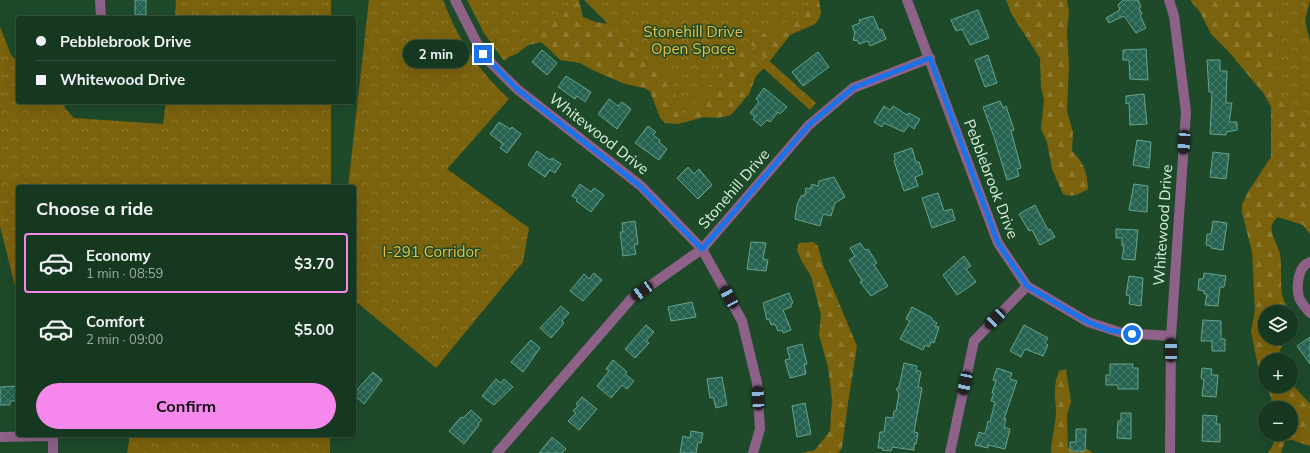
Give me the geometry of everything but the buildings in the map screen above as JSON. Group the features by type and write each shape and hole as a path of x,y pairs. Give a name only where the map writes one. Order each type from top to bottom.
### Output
{"street":[{"path":"100,0 101,16"},
{"name":"Whitewood Drive","path":"455,0 483,54 517,89 640,186 702,249 742,321 757,383 760,429 753,453"},
{"name":"Pebblebrook Drive","path":"907,0 998,243 1027,286 1095,325 1122,332 1171,336"},
{"name":"Whitewood Drive","path":"1169,0 1174,16 1186,112 1171,336 1170,453"},
{"name":"Stonehill Drive","path":"497,453 631,299 702,249 809,125 853,88 930,58"},
{"path":"1308,262 1302,270 1297,285 1299,298 1310,313"},
{"path":"950,453 974,341 1027,286"},
{"path":"0,437 16,437"},
{"path":"53,437 53,453"}],"green space":[{"path":"176,0 331,0 331,16 175,16"},
{"name":"I-291 Corridor","path":"369,0 443,0 455,28 470,54 498,89 509,99 447,169 529,228 523,262 436,368 356,302 356,185 348,185"},
{"path":"467,0 575,0 504,61 484,33"},
{"path":"468,0 579,0 583,17 596,22 616,25 680,0 819,0 821,13 815,24 790,35 766,66 756,76 749,94 731,115 718,118 704,117 678,124 665,123 660,118 650,91 644,88 625,84 592,70 580,63 560,60 540,42 528,45 514,55 504,57"},
{"name":"Stonehill Drive Open Space","path":"584,0 813,0 817,6 748,42 816,103 810,110 742,49 681,118 671,77 634,50"},
{"path":"1006,0 1067,0 1069,12 1067,32 1069,65 1067,111 1073,132 1072,151 1084,168 1088,189 1079,194 1070,196 1063,194 1052,169 1047,142 1041,129 1044,100 1041,87 1040,58 1012,15"},
{"path":"1190,0 1310,0 1305,21 1310,42 1310,234 1303,225 1278,217 1272,226 1273,235 1280,254 1282,294 1286,305 1258,305 1258,345 1283,345 1280,353 1258,353 1258,367 1251,331 1255,311 1252,252 1242,212 1242,205 1248,192 1271,157 1271,107 1264,94 1228,51 1211,34 1200,12"},
{"path":"1277,0 1304,0 1306,38 1310,44 1310,116 1277,98"},
{"path":"0,27 11,55 16,60 16,104 66,104 64,107 74,118 163,124 166,104 331,104 331,185 16,185 16,290 0,226"},
{"path":"813,242 818,246 823,265 857,346 842,448 838,453 801,453 815,450 830,431 832,399 828,367 819,335 821,315 811,276 801,260 797,250 799,243"},
{"path":"1066,369 1071,402 1067,414 1068,447 1073,452 1087,449 1093,453 1051,453 1056,416 1056,382 1059,371"},
{"path":"1298,391 1310,404 1310,446 1295,441 1298,441 1298,401 1271,401 1269,393 1298,393"},
{"path":"130,437 330,437 330,453 127,453"},
{"path":"1273,441 1285,441 1281,453 1268,453 1273,445"}],"route":[{"path":"483,54 517,89 640,186 702,249 809,125 853,88 930,58 998,243 1027,286 1088,322 1109,330 1132,334"}]}
